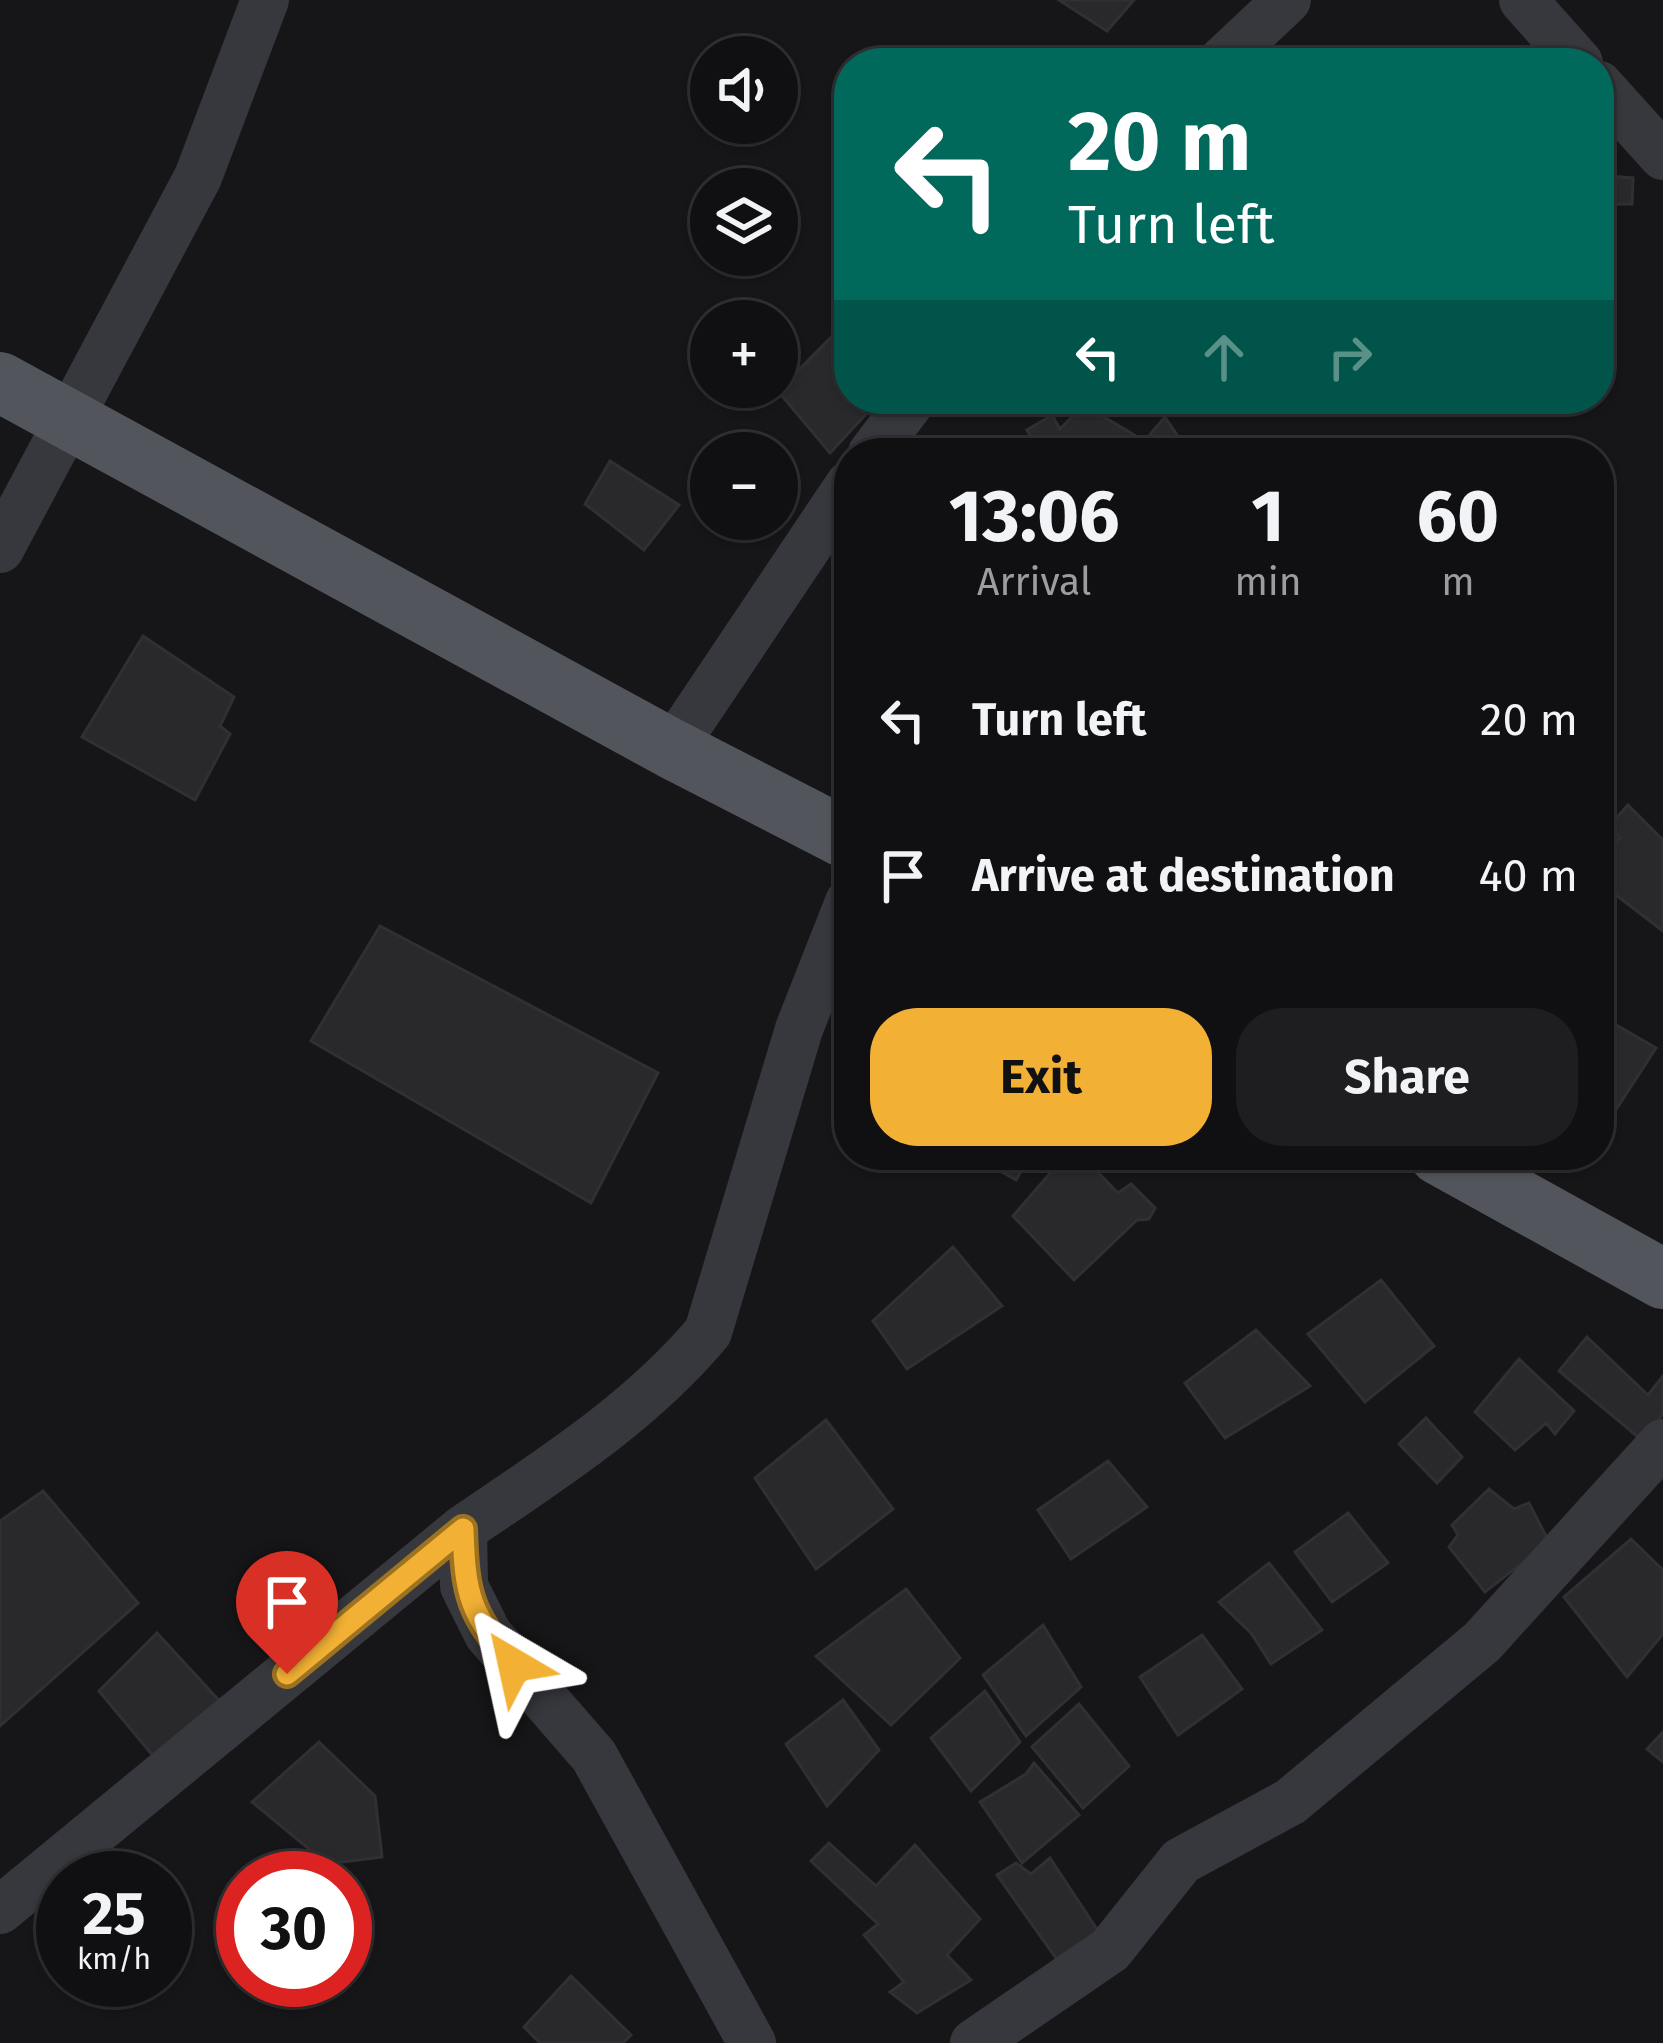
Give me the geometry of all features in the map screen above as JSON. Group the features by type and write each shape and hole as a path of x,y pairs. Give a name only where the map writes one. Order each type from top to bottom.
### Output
{"main road":[{"path":"0,382 672,749 834,832"},
{"path":"1466,1170 1663,1279"}],"street":[{"path":"0,549 198,177 265,0"},
{"path":"1236,48 1287,0"},
{"path":"1523,0 1566,48"},
{"path":"1614,102 1663,156"},
{"path":"884,438 902,414"},
{"path":"672,749 834,507"},
{"path":"0,1910 463,1529 587,1444 674,1372 708,1332 800,1029 834,941"},
{"path":"974,2043 1110,1949 1181,1861 1290,1802 1482,1642 1663,1443"},
{"path":"463,1529 464,1586 488,1634 594,1756 752,2043"}],"building":[{"path":"1059,0 1134,0 1107,31"},
{"path":"1614,176 1633,178 1632,204 1614,204"},
{"path":"834,334 834,414 866,414 844,438 834,438 830,453 792,408 798,408 798,371"},
{"path":"1075,414 1099,414 1136,436 1032,438 1027,430 1052,415 1060,429"},
{"path":"1165,417 1179,438 1147,438"},
{"path":"610,461 679,505 644,550 585,504"},
{"path":"143,636 234,697 220,726 230,734 195,800 82,737"},
{"path":"1628,805 1663,840 1663,931 1614,893 1614,844 1620,838 1614,821"},
{"path":"380,926 658,1073 591,1203 311,1041"},
{"path":"1614,1024 1656,1048 1614,1113"},
{"path":"998,1170 1022,1170 1016,1180"},
{"path":"1053,1170 1096,1170 1118,1193 1131,1184 1155,1208 1149,1219 1137,1220 1074,1280 1013,1216"},
{"path":"953,1247 1002,1306 907,1369 873,1321"},
{"path":"1381,1280 1434,1346 1365,1402 1308,1334"},
{"path":"1256,1330 1310,1386 1225,1438 1185,1383"},
{"path":"1587,1337 1648,1395 1663,1376 1663,1413 1644,1442 1559,1371"},
{"path":"1519,1359 1574,1411 1555,1434 1546,1423 1515,1450 1475,1412"},
{"path":"1426,1418 1462,1457 1437,1483 1399,1444"},
{"path":"826,1420 893,1509 816,1569 755,1478"},
{"path":"1108,1461 1147,1507 1071,1559 1038,1510"},
{"path":"1489,1489 1514,1509 1529,1503 1549,1542 1485,1592 1449,1547 1458,1535 1452,1525"},
{"path":"43,1491 138,1603 0,1726 0,1521"},
{"path":"1348,1513 1388,1563 1332,1602 1295,1552"},
{"path":"1631,1539 1663,1570 1663,1634 1627,1677 1564,1597"},
{"path":"1269,1563 1322,1630 1271,1664 1251,1633 1219,1602"},
{"path":"906,1589 960,1658 891,1725 816,1656"},
{"path":"1043,1625 1081,1687 1026,1736 983,1675"},
{"path":"157,1633 225,1707 160,1764 99,1691"},
{"path":"1202,1635 1242,1689 1178,1735 1140,1677"},
{"path":"985,1691 1020,1742 971,1791 931,1738"},
{"path":"843,1700 879,1750 827,1806 786,1744"},
{"path":"1079,1704 1129,1766 1083,1808 1032,1747"},
{"path":"1663,1732 1663,1762 1647,1749"},
{"path":"319,1742 375,1796 382,1857 372,1858 372,1851 311,1851 252,1802"},
{"path":"1034,1763 1079,1815 1022,1863 980,1802 1026,1774"},
{"path":"829,1843 876,1886 915,1845 980,1919 947,1955 971,1980 917,2013 890,1992 904,1982 864,1935 878,1924 811,1861"},
{"path":"1050,1858 1102,1937 1063,1968 997,1875 1016,1863 1031,1874"},
{"path":"571,1976 631,2035 623,2043 540,2043 524,2027"}],"route":[{"path":"287,1674 463,1529 464,1586 488,1634 514,1665"}]}
